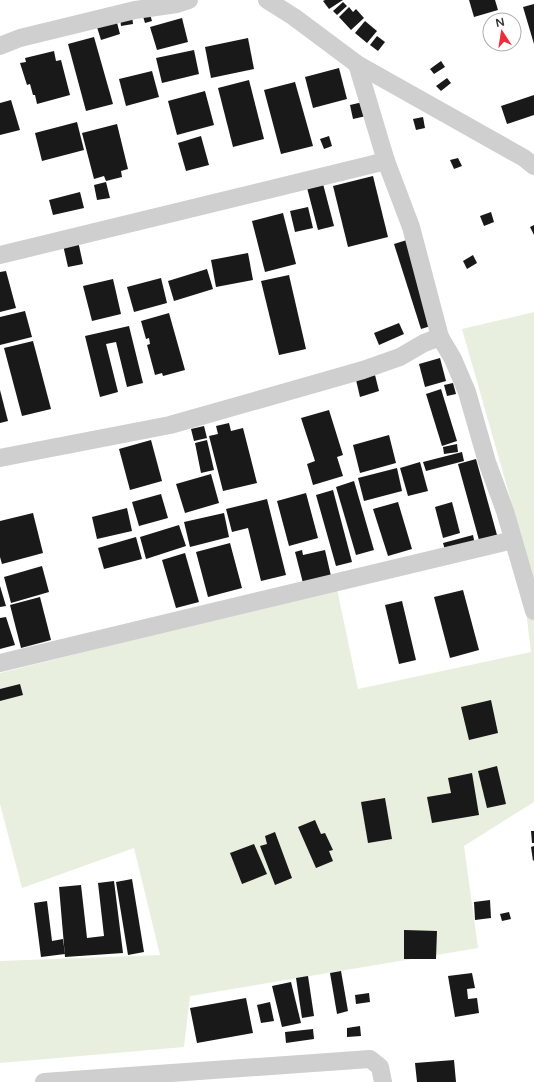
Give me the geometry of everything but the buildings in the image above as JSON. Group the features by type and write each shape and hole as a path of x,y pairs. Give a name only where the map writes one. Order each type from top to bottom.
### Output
{"street":[{"path":"0,46 20,38 135,10 176,4 189,0"},
{"path":"267,0 294,17 357,64 531,158"},
{"path":"357,64 386,161 411,227 440,336 453,359 467,392 485,454 505,511 534,611"},
{"path":"0,255 386,161"},
{"path":"0,458 170,425 363,370 400,356 440,336"},
{"path":"0,663 513,540"},
{"path":"44,1082 149,1078 370,1059 380,1067 383,1082"}],"green space":[{"path":"534,312 534,802 464,846 478,948 190,996 184,1047 0,1063 0,961 160,955 134,848 22,888 0,804 0,673 337,589 358,689 531,652 514,511 462,329"}]}
